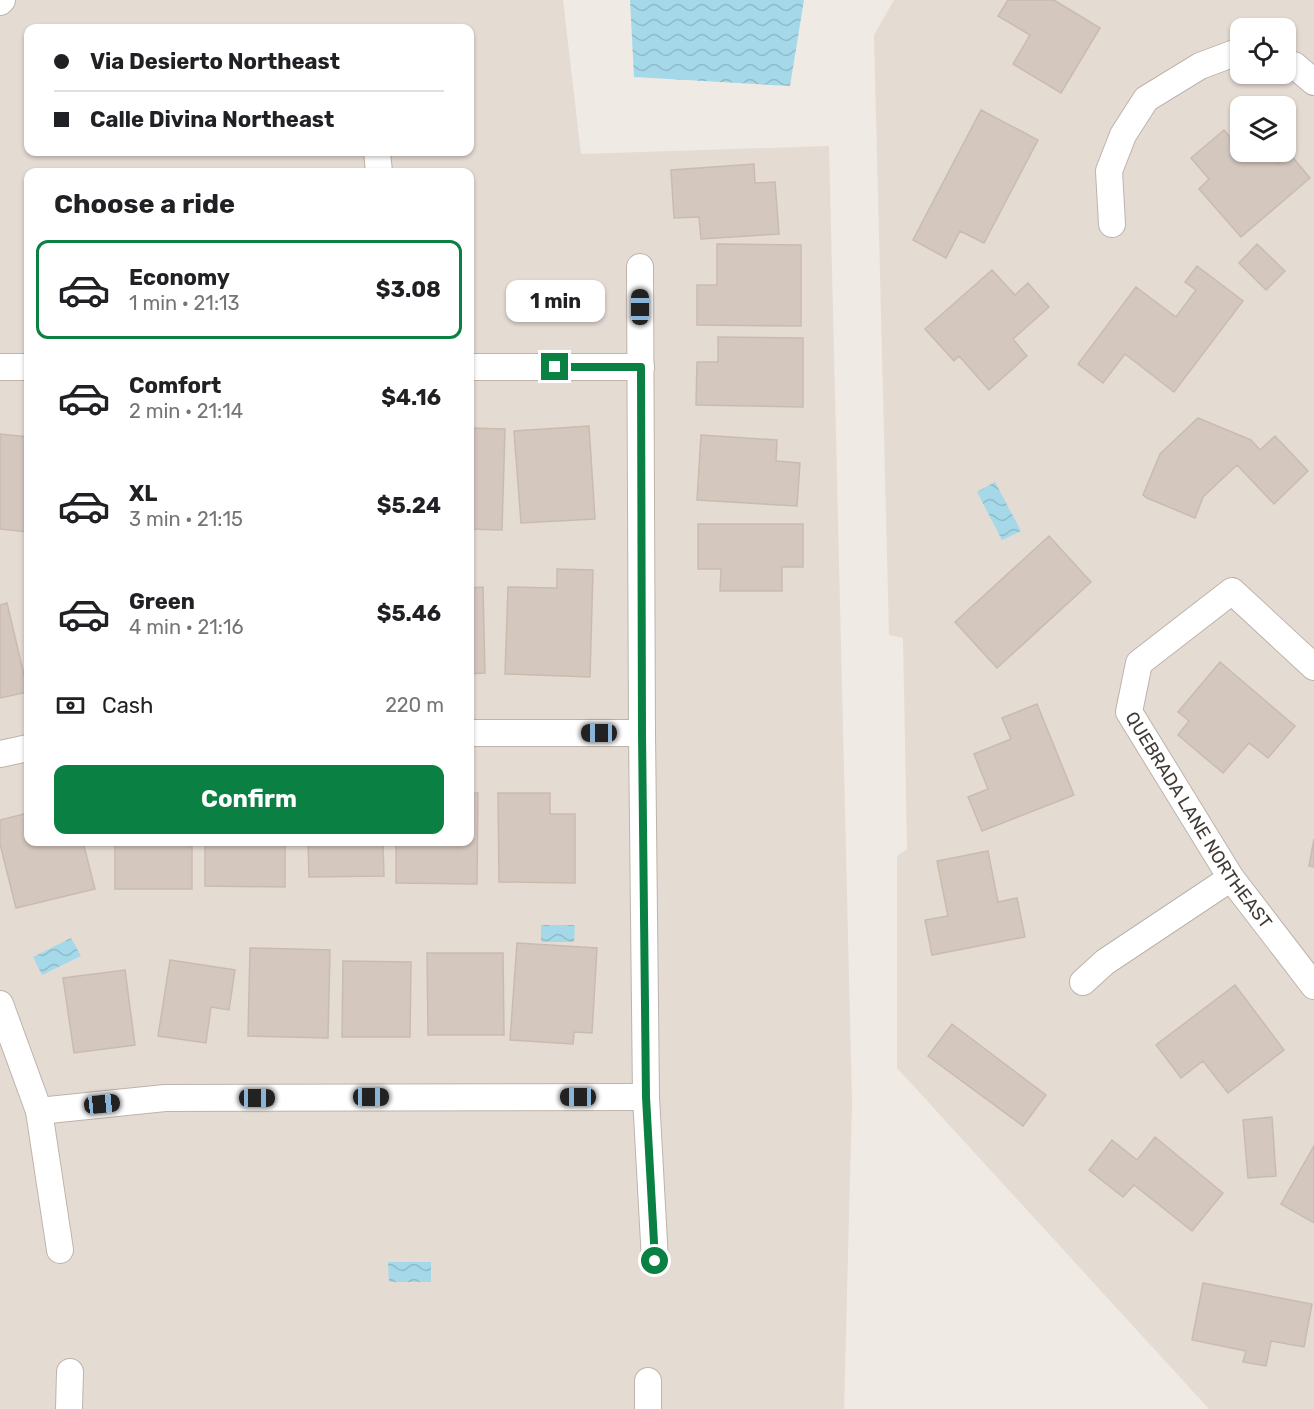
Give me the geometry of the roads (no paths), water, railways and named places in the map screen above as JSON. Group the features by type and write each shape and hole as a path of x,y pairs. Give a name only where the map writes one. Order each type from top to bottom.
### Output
{"street":[{"path":"1112,224 1108,171 1124,135 1146,99 1200,66 1230,55"},
{"path":"1296,67 1314,82"},
{"path":"640,267 646,1097 655,1261"},
{"path":"0,367 24,367"},
{"path":"474,367 641,367"},
{"name":"QUEBRADA LANE NORTHEAST","path":"1314,667 1232,591 1138,663 1129,712 1231,878 1314,986"},
{"path":"474,733 642,733"},
{"path":"0,754 24,749"},
{"path":"1083,982 1105,962 1231,878"},
{"path":"0,1004 39,1111 60,1250"},
{"path":"39,1111 165,1098 646,1097"},
{"path":"69,1409 70,1372"},
{"path":"648,1381 648,1409"}],"water":[{"path":"630,0 804,0 790,86 634,77"},
{"path":"995,482 1021,531 1002,540 977,492"},
{"path":"541,925 575,925 574,942 541,942"},
{"path":"71,938 81,956 42,975 33,957"},
{"path":"388,1262 431,1262 431,1282 389,1282"}]}
